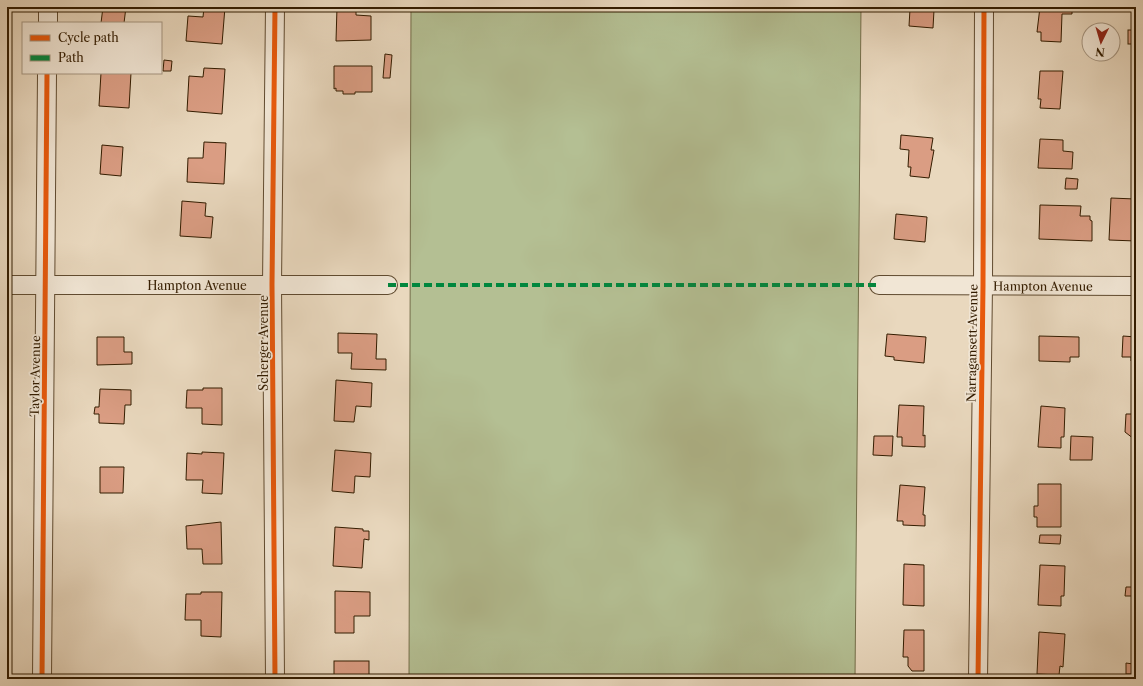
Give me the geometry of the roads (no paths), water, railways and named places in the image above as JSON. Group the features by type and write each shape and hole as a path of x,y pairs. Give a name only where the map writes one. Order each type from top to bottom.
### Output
{"street":[{"path":"48,7 48,22"},
{"name":"Scherger Avenue","path":"275,7 272,284 275,679"},
{"name":"Narragansett Avenue","path":"978,679 983,286 984,7"},
{"name":"Taylor Avenue","path":"42,679 47,285 47,74"},
{"name":"Hampton Avenue","path":"7,285 388,285"},
{"name":"Hampton Avenue","path":"879,285 1136,286"}]}
